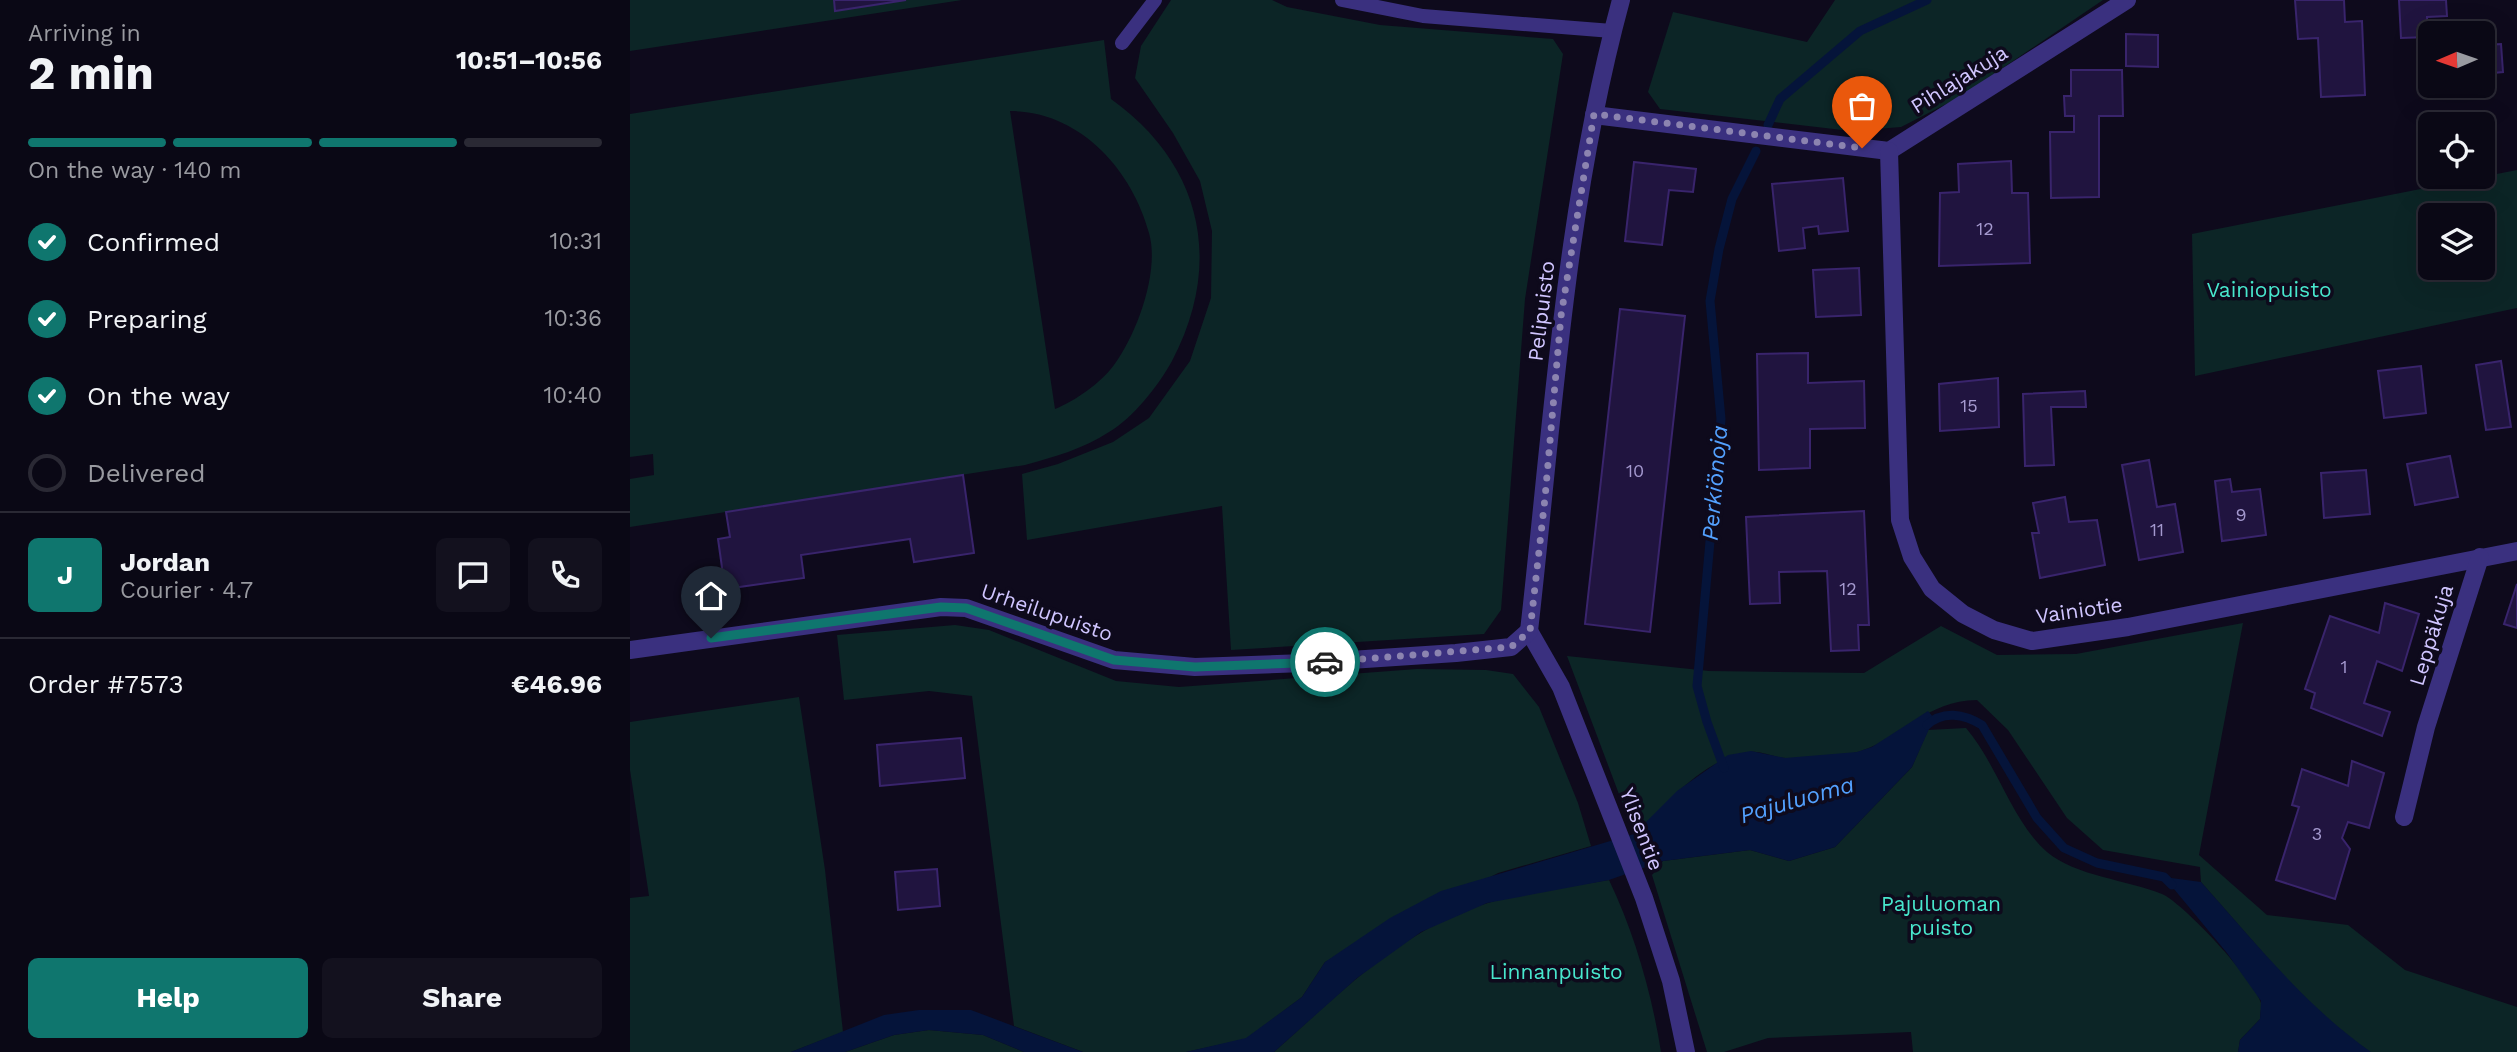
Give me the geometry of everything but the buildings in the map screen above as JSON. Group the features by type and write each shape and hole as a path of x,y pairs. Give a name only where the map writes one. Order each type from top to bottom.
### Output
{"street":[{"name":"Pelipuisto","path":"1530,631 1561,316 1594,114 1621,0"},
{"name":"Pihlajakuja","path":"1889,151 2127,0"},
{"path":"1594,114 1889,151"},
{"name":"Vainiotie","path":"1889,151 1900,520 1912,557 1932,589 1963,614 1994,630 2032,641 2128,627 2517,551"},
{"name":"Leppäkuja","path":"2403,817 2426,727 2480,557"},
{"name":"Urheilupuisto","path":"630,650 941,607 966,608 1114,660 1195,667 1456,653 1511,647 1530,631"},
{"name":"Ylisentie","path":"1530,631 1562,687 1636,880 1671,981 1686,1052"}],"lane":[{"path":"1122,43 1155,0"},
{"path":"1342,0 1423,16 1612,32"}],"green space":[{"path":"630,0 962,0 630,51"},
{"path":"1171,0 1272,0 1287,7 1380,25 1553,39 1563,54 1525,299 1501,610 1484,634 1231,650 1222,506 1027,540 1022,474 1058,464 1113,442 1149,418 1190,361 1211,298 1212,231 1200,181 1173,133 1135,78 1141,46"},
{"path":"1835,0 2103,0 1960,97 1901,127 1851,131 1660,109 1648,92 1673,12 1807,42"},
{"path":"1104,40 1111,99 1142,125 1166,153 1184,184 1195,217 1200,252 1197,287 1188,324 1167,370 1136,410 1109,432 1068,452 1025,465 630,527 630,479 654,475 653,454 630,457 630,114","holes":["1010,111 1035,114 1058,121 1080,133 1116,166 1141,209 1152,248 1149,283 1144,302 1123,352 1109,372 1095,385 1055,409"]},
{"name":"Vainiopuisto","path":"2517,170 2517,308 2195,376 2192,234 2421,189 2495,189 2495,174"},
{"path":"2243,623 2199,855 2267,915 2348,925 2405,970 2517,1007 2517,1052 2370,1052 2340,1030 2293,987 2201,882 2200,867 2103,850 2067,818 2008,730 1977,700 1944,706 1877,745 1853,753 1786,758 1750,752 1732,757 1686,784 1634,834 1567,656 1709,671 1864,673 1941,626 1997,655 2076,654"},
{"path":"955,625 989,630 1116,681 1179,687 1417,669 1486,670 1513,674 1539,707 1578,803 1591,846 1498,873 1325,962 1302,997 1246,1039 1186,1052 1083,1052 1014,1026 972,696 929,691 844,700 837,635"},
{"path":"799,697 825,870 843,1032 791,1052 630,1052 630,898 649,896 630,770 630,722"},
{"name":"Pajuluoman puisto","path":"1966,728 1987,758 2024,825 2047,852 2072,867 2162,894 2185,911 2233,961 2256,992 2261,1005 2260,1019 2240,1040 2238,1052 1913,1052 1911,1032 1768,1038 1724,1052 1707,1052 1652,875 1663,861 1750,850 1789,861 1835,847 1912,767 1928,730"},
{"name":"Linnanpuisto","path":"1609,880 1641,964 1661,1052 1274,1052 1373,966 1400,946 1457,914 1532,892"},
{"path":"929,1030 983,1035 1024,1052 845,1052 894,1035"}],"water":[{"path":"1928,711 1934,718 1912,767 1835,847 1789,861 1750,850 1663,861 1609,880 1487,903 1421,932 1357,978 1274,1052 1186,1052 1246,1038 1302,997 1325,962 1390,918 1441,891 1634,834 1677,791 1728,755 1751,751 1785,758 1857,752 1872,747"},
{"path":"2164,877 2201,882 2302,993 2371,1052 2238,1052 2240,1040 2260,1019 2261,1001 2227,953"},
{"path":"919,1010 971,1010 1083,1052 1024,1052 983,1035 929,1030 894,1035 845,1052 791,1052 884,1015"}],"waterway":[{"name":"Perkiönoja","path":"1768,125 1780,99 1860,31 1927,0"},
{"name":"Perkiönoja","path":"1724,768 1697,686 1721,419 1710,301 1719,249 1732,199 1756,151"},
{"name":"Pajuluoma","path":"1927,725 1940,717 1954,715 1982,725 2037,818 2064,848 2097,863 2164,877 2172,885"}],"way so far":[{"path":"1325,662 1511,647 1530,631 1561,316 1594,114 1862,148"}],"route":[{"path":"711,638 941,607 966,608 1059,643 1114,660 1195,667 1325,662"}]}
